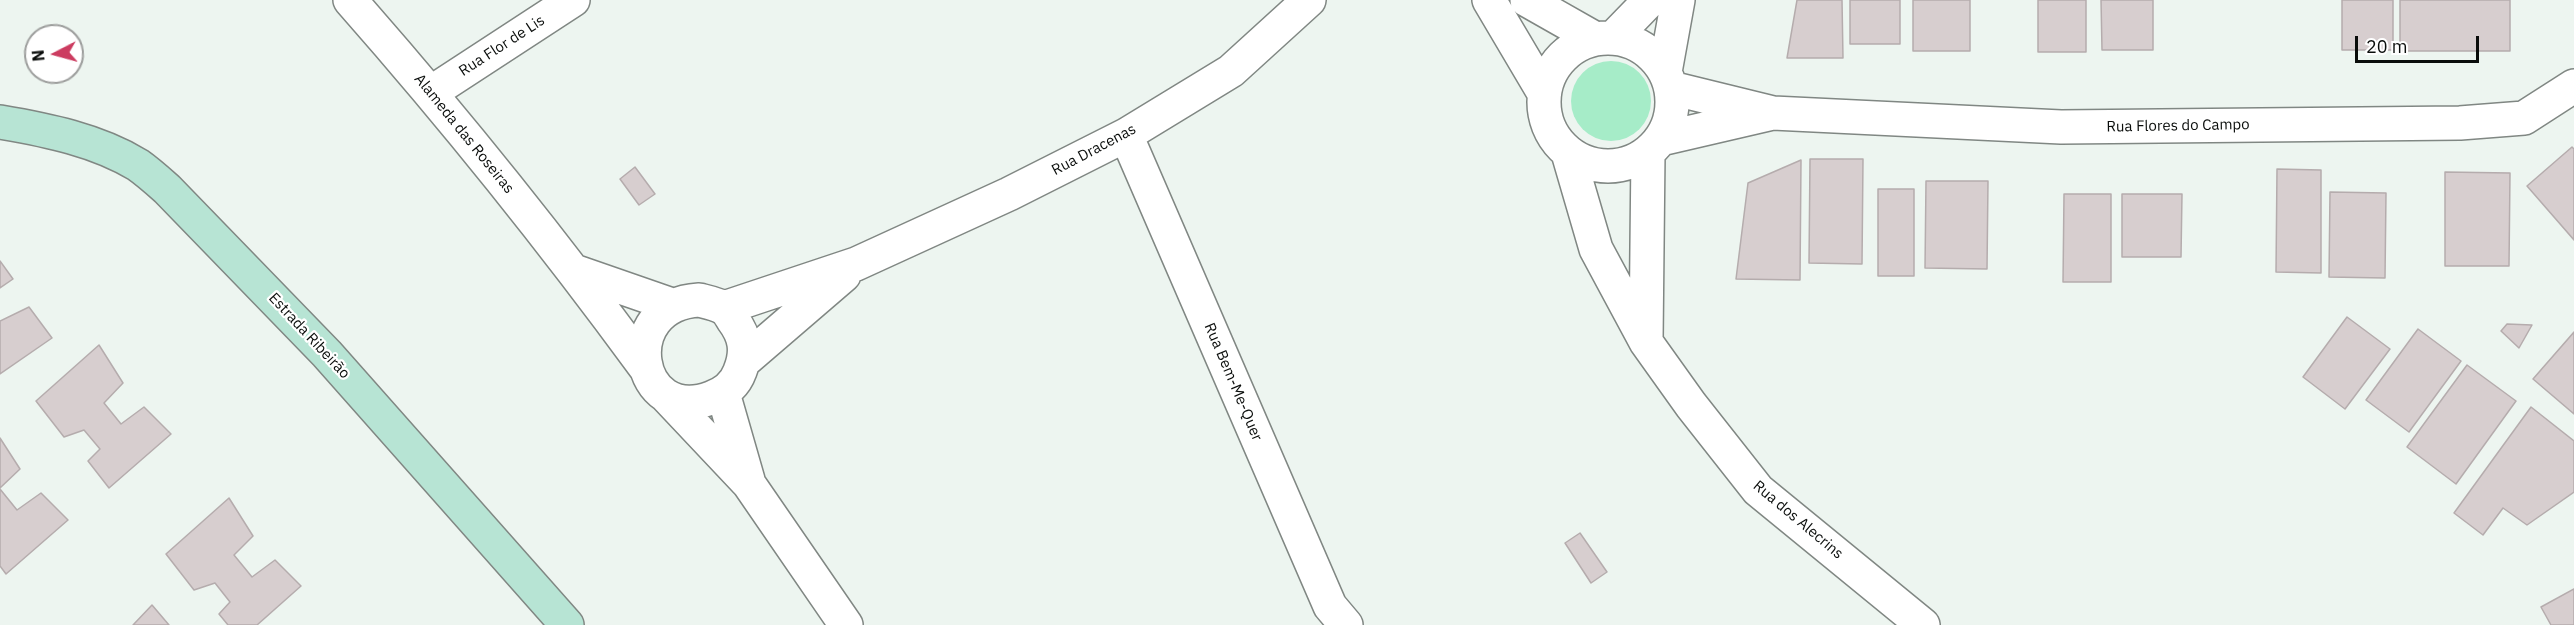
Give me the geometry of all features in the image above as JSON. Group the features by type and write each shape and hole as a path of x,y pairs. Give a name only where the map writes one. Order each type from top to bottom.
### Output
{"street":[{"name":"Alameda das Roseiras","path":"350,0 432,92 574,271 645,367"},
{"name":"Rua Flor de Lis","path":"432,92 573,0"},
{"name":"Rua Dracenas","path":"724,308 856,264 1009,194 1126,135 1231,71 1309,0"},
{"path":"1489,0 1544,93"},
{"path":"1527,0 1604,38 1632,41 1649,51 1668,80"},
{"path":"1650,0 1604,38 1576,45 1561,58 1549,74 1544,93 1545,115 1553,136 1568,153 1587,164 1609,167 1630,164 1655,146 1670,121 1673,102 1668,80 1678,0"},
{"name":"Rua Flores do Campo","path":"1668,80 1773,113 2061,127 2460,123 2524,118 2574,86"},
{"name":"Rua Flores do Campo","path":"1655,146 1773,113"},
{"name":"Estrada Ribeirão","path":"0,123 41,129 107,151 139,166 167,189 327,354 567,625"},
{"name":"Rua Bem-Me-Quer","path":"1126,135 1330,606 1346,625"},
{"path":"1646,342 1655,146"},
{"name":"Rua dos Alecrins","path":"1568,153 1596,249 1646,342 1758,490 1923,625"},
{"name":"Rua Dracenas","path":"744,361 856,264"},
{"path":"574,271 672,305 699,300 724,308 741,332 745,347 744,361 738,376 723,393 701,402 684,401 666,396"},
{"path":"672,305 654,321 644,345 645,367 652,382 749,484 846,625"},
{"path":"723,393 749,484"}],"green space":[{"path":"1611,61 1626,64 1639,73 1648,86 1651,101 1648,116 1639,129 1626,138 1611,141 1596,138 1583,129 1574,116 1571,101 1574,86 1583,73 1596,64"}],"building":[{"path":"1797,0 1842,0 1843,58 1787,58"},
{"path":"1850,0 1900,0 1900,44 1850,44"},
{"path":"1913,0 1970,0 1970,51 1913,51"},
{"path":"2038,0 2086,0 2086,52 2038,52"},
{"path":"2101,0 2153,0 2153,50 2102,50"},
{"path":"2342,0 2393,0 2393,50 2342,50"},
{"path":"2400,0 2510,0 2510,51 2400,51"},
{"path":"2572,147 2574,149 2574,240 2527,186"},
{"path":"1810,159 1863,159 1862,264 1809,263"},
{"path":"1801,160 1800,280 1736,279 1748,183"},
{"path":"635,167 655,194 639,205 620,179"},
{"path":"2277,169 2321,170 2321,273 2276,272"},
{"path":"2445,172 2510,173 2509,266 2445,266"},
{"path":"1926,181 1988,181 1987,269 1925,268"},
{"path":"1878,189 1914,189 1914,276 1878,276"},
{"path":"2330,192 2386,193 2385,278 2329,277"},
{"path":"2064,194 2111,194 2111,282 2063,282"},
{"path":"2122,194 2182,194 2181,257 2122,257"},
{"path":"0,261 13,279 0,288"},
{"path":"29,307 52,338 0,374 0,321"},
{"path":"2347,317 2390,349 2345,409 2303,377"},
{"path":"2507,324 2532,325 2519,348 2501,331"},
{"path":"2418,329 2461,361 2409,432 2366,400"},
{"path":"2574,332 2574,414 2533,379"},
{"path":"99,345 123,383 104,403 121,424 144,407 171,434 109,488 88,461 100,449 84,430 64,437 36,401"},
{"path":"2467,365 2516,401 2456,484 2407,447"},
{"path":"2531,407 2574,441 2574,492 2527,525 2503,508 2483,535 2454,513"},
{"path":"0,438 20,469 0,488"},
{"path":"0,489 17,510 41,493 68,520 6,574 0,566"},
{"path":"229,498 253,536 234,555 252,577 275,560 301,586 257,625 228,625 219,614 230,602 215,583 194,590 166,554"},
{"path":"1580,533 1607,572 1591,583 1565,543"},
{"path":"2574,589 2574,625 2551,625 2541,607"},
{"path":"152,605 169,625 133,625"}]}
